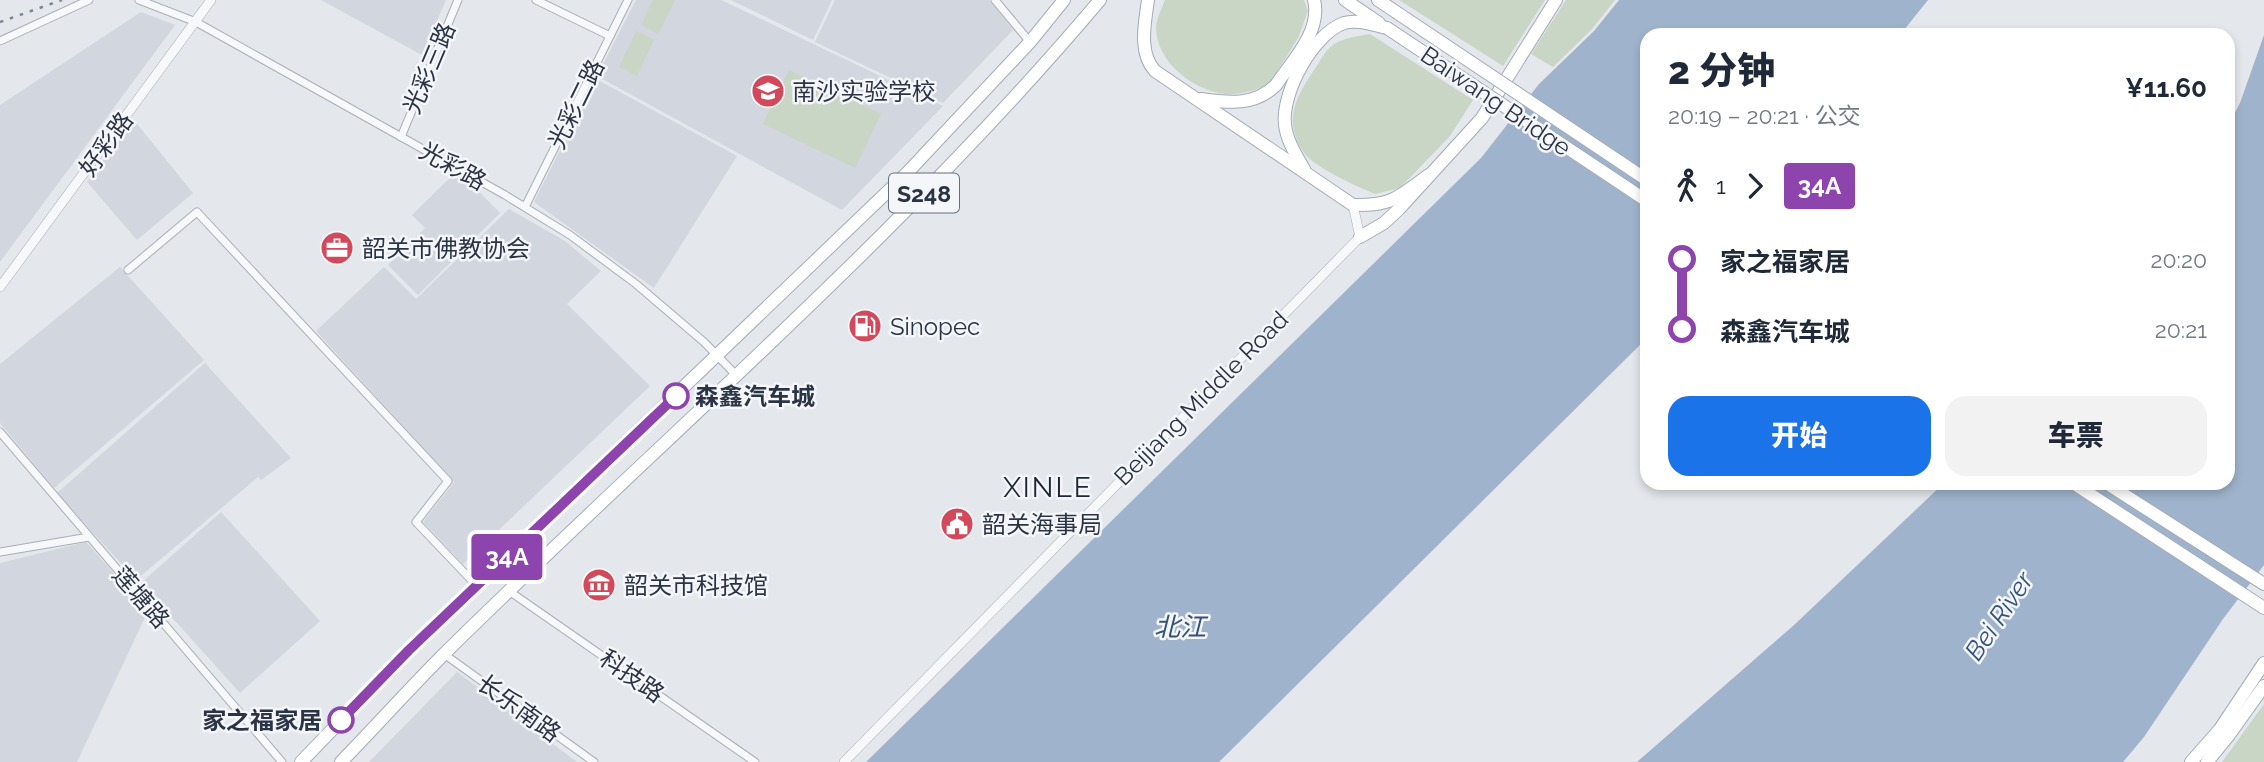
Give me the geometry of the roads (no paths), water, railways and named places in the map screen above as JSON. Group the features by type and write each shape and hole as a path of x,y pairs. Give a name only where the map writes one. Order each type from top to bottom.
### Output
{"main road":[{"name":"S248","path":"301,762 409,650 907,173 1030,42 1064,0"},
{"name":"S248","path":"341,762 444,654 737,376 927,190 1046,64 1100,0"},
{"path":"1148,0 1144,31 1150,65 1353,205 1374,206 1387,203 1429,175"},
{"path":"1197,99 1243,102 1270,91 1312,29 1316,16 1314,0"},
{"name":"Baiwang Bridge","path":"1345,0 1640,196"},
{"name":"Baiwang Bridge","path":"1378,0 1640,175"},
{"path":"1388,0 1396,12"},
{"path":"1360,237 1384,223 1399,209 1482,118 1556,0"},
{"path":"1307,174 1293,149 1285,123 1286,100 1291,87 1318,41 1335,28 1351,22 1387,28"},
{"path":"2085,490 2264,608"},
{"path":"2117,490 2264,584"},
{"path":"2191,762 2220,729 2264,663"},
{"path":"2207,762 2230,735 2264,686"}],"street":[{"path":"0,41 89,0"},
{"name":"光彩路","path":"139,0 196,22 401,136 570,235 636,284 704,342 737,376"},
{"name":"好彩路","path":"0,287 211,0"},
{"name":"光彩三路","path":"401,136 458,0"},
{"path":"536,0 610,36"},
{"name":"光彩二路","path":"525,207 628,0"},
{"path":"995,0 1030,42"},
{"path":"1353,205 1360,237"},
{"path":"128,270 197,212 448,481 416,522 477,586"},
{"name":"Beijiang Middle Road","path":"844,762 1360,237"},
{"name":"莲塘路","path":"0,432 282,762"},
{"path":"0,552 89,537"},
{"name":"科技路","path":"509,591 755,762"},
{"name":"长乐南路","path":"444,654 594,762"}],"water":[{"name":"北江","path":"1619,0 1928,0 1906,28 1640,28 1640,345 1219,762 866,762 1481,158 1539,84 1594,31"},
{"name":"Bei River","path":"2264,35 2264,565 2223,619 2144,737 2123,762 1637,762 1793,626 1937,490 2235,490 2235,113"}],"railway":[{"path":"0,22 62,0"}],"place":[{"name":"南沙实验学校","path":"768,91"},
{"name":"韶关市佛教协会","path":"337,248"},
{"name":"Sinopec","path":"865,326"},
{"name":"森鑫汽车城","path":"676,396"},
{"name":"韶关海事局","path":"957,524"},
{"name":"韶关市科技馆","path":"599,585"},
{"name":"家之福家居","path":"341,720"}],"district":[{"name":"XINLE","path":"1048,487"}]}
